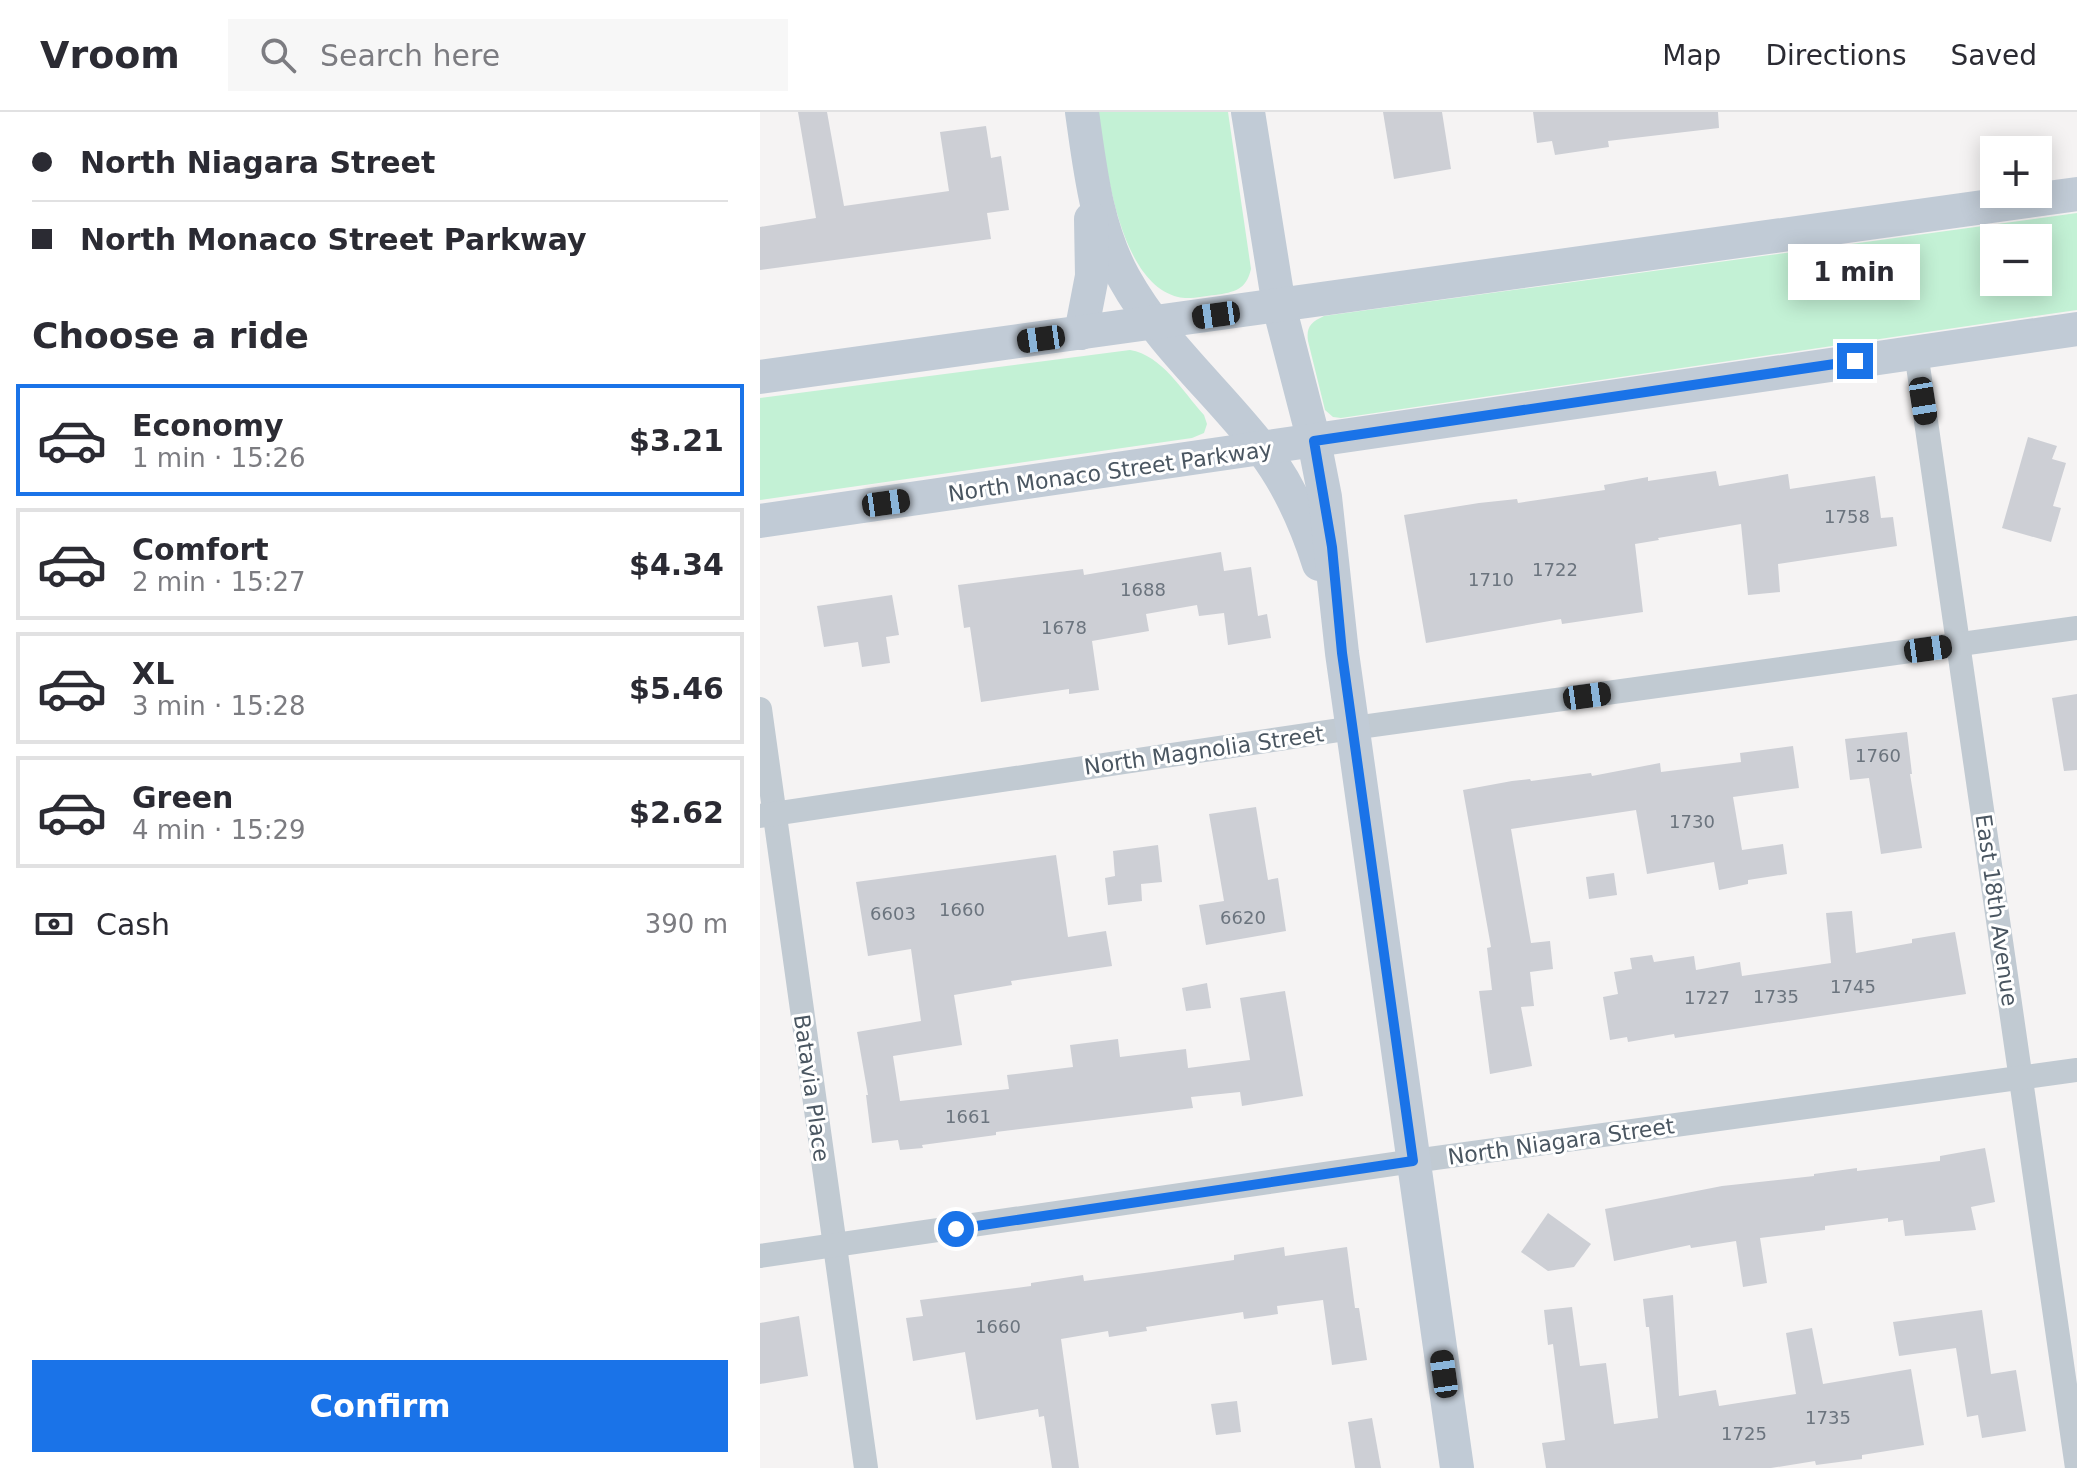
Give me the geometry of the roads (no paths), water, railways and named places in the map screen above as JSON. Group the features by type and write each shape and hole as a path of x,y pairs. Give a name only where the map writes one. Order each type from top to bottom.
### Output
{"main road":[{"path":"1082,112 1103,227 1123,276 1153,324 1262,449 1285,483 1311,539 1342,653"},
{"path":"1248,112 1279,306 1314,441 1332,547 1342,653 1457,1468"},
{"path":"1081,333 1092,276 1090,167"},
{"path":"760,377 2077,194"},
{"name":"North Monaco Street Parkway","path":"760,521 2077,329"}],"street":[{"name":"East 18th Avenue","path":"1916,352 2077,1468"},
{"name":"North Magnolia Street","path":"768,815 1353,728 2077,628"},
{"name":"Batavia Place","path":"760,709 768,815 866,1468"},
{"name":"North Niagara Street","path":"760,1256 1413,1161 2077,1070"}]}
